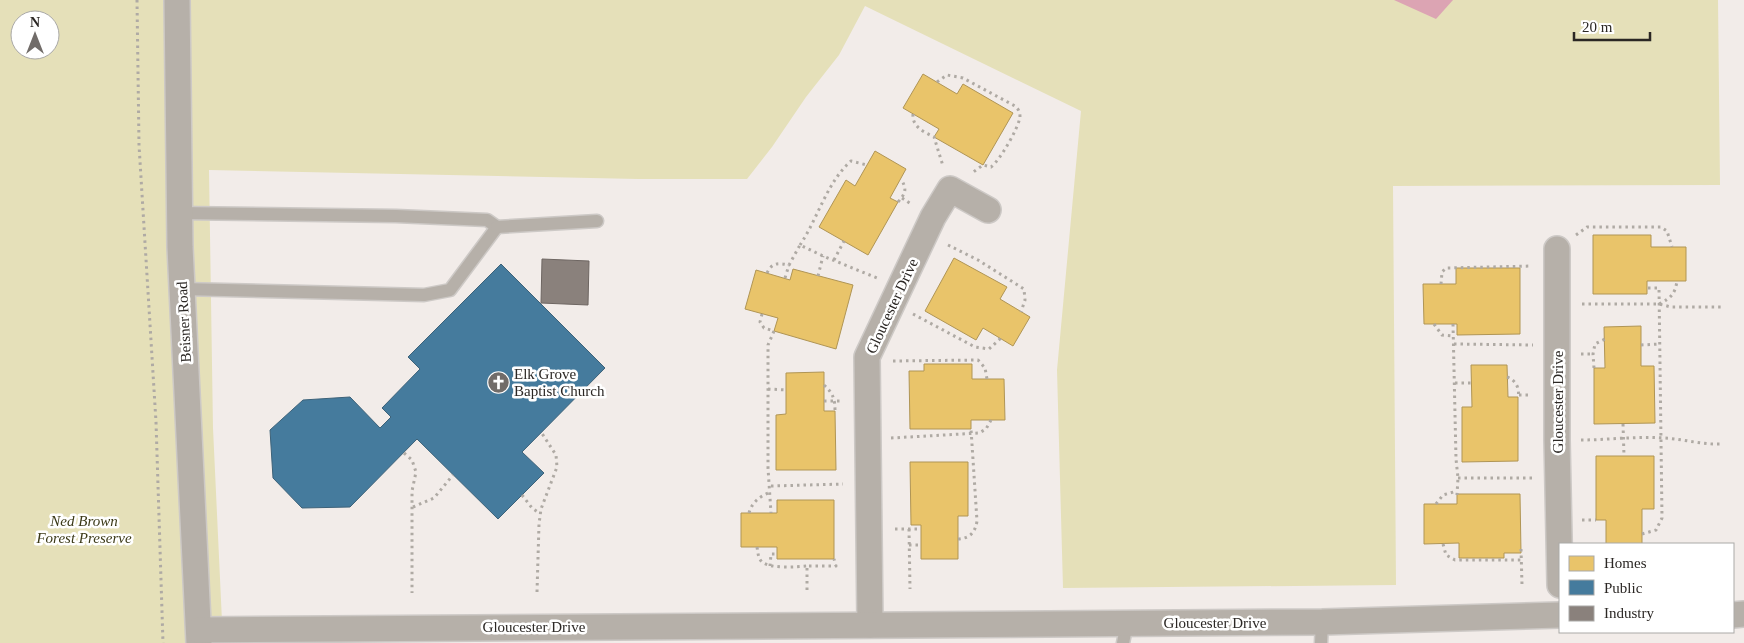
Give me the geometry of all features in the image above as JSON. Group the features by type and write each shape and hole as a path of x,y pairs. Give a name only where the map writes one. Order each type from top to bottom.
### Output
{"street":[{"name":"Beisner Road","path":"177,0 179,213 199,636"},
{"path":"950,189 988,210"},
{"name":"Gloucester Drive","path":"870,625 867,360 925,234 950,189"},
{"name":"Gloucester Drive","path":"1557,257 1557,440 1560,543"},
{"name":"Gloucester Drive","path":"199,636 870,625 1125,633 1322,632 1559,615"}],"lane":[{"path":"179,213 396,216 487,220 497,227 597,221"},
{"path":"182,289 424,295 450,290 497,227"}],"path":[{"path":"137,0 139,145 155,413 163,643"},
{"path":"913,114 916,126 934,137 950,189 983,165 991,167 997,162 1018,124 1019,110 1015,106 962,78 947,75 937,82"},
{"path":"785,278 789,265 843,168 851,161 867,165"},
{"path":"898,202 905,194 905,187 901,179"},
{"path":"1441,284 1442,272 1446,268 1454,266 1557,257 1587,227 1661,227 1667,232 1672,248"},
{"path":"925,234 978,260 1024,289 1025,300 1021,312"},
{"path":"834,260 844,241"},
{"path":"800,245 834,260 897,295 975,347 989,349 1001,338"},
{"path":"818,276 823,256"},
{"path":"767,273 774,264 789,265"},
{"path":"1659,304 1669,299 1675,292 1676,281"},
{"path":"1642,534 1656,530 1662,518 1659,288 1647,288"},
{"path":"1557,304 1659,304 1670,307 1721,307"},
{"path":"762,314 760,322 764,328 774,331 768,345 768,468 771,513"},
{"path":"1434,324 1442,335 1454,336"},
{"path":"1436,504 1443,495 1457,493 1453,324"},
{"path":"1594,368 1593,354 1596,344 1604,339"},
{"path":"1454,344 1558,345"},
{"path":"1641,345 1660,344"},
{"path":"867,360 978,360 985,368 987,379"},
{"path":"1508,377 1513,379 1516,384 1518,398"},
{"path":"1455,383 1472,383"},
{"path":"824,385 832,392 835,401 835,411"},
{"path":"768,390 786,390"},
{"path":"917,437 979,433 986,429 991,420"},
{"path":"1623,424 1624,456"},
{"path":"958,540 967,538 972,534 977,521 971,430"},
{"path":"537,592 540,514 557,467 556,455 542,432"},
{"path":"1557,440 1661,438 1685,440 1704,445 1722,444"},
{"path":"404,453 412,460 416,472 412,491 412,593"},
{"path":"413,508 434,498 454,475"},
{"path":"1458,478 1559,478"},
{"path":"770,486 822,483 869,485"},
{"path":"749,513 750,508 756,501 763,495 771,492"},
{"path":"522,495 532,508 540,514"},
{"path":"909,529 910,589"},
{"path":"1443,544 1446,555 1455,560 1521,560"},
{"path":"909,545 921,545"},
{"path":"757,547 758,557 763,563 770,566 836,566 834,559"},
{"path":"1521,549 1522,585"},
{"path":"770,566 771,554 778,554"},
{"path":"807,566 807,590"}],"green space":[{"name":"Ned Brown Forest Preserve","path":"0,0 1718,0 1720,185 1393,186 1396,585 1063,588 1057,370 1081,111 865,6 839,55 747,179 638,179 209,170 213,428 223,643 0,643"}],"shaded area":[{"path":"1394,0 1453,0 1436,19"}],"building: Homes":[{"path":"923,74 957,94 963,84 1013,113 983,165 934,137 939,129 903,108"},
{"path":"875,151 906,169 890,198 898,202 868,255 819,227 846,180 855,186"},
{"path":"1593,235 1651,235 1651,247 1686,247 1686,281 1647,281 1647,294 1593,294"},
{"path":"954,258 1007,287 1000,299 1030,317 1013,346 983,328 976,340 925,311"},
{"path":"1456,268 1520,268 1520,334 1457,335 1457,324 1424,324 1423,284 1456,284"},
{"path":"793,269 853,285 836,349 774,331 778,318 745,309 756,270 790,280"},
{"path":"1641,326 1641,366 1654,366 1655,423 1594,424 1594,368 1605,368 1604,327"},
{"path":"924,364 972,364 972,379 1004,379 1005,420 971,420 971,429 910,429 909,371 924,371"},
{"path":"1471,365 1507,365 1508,397 1518,397 1518,461 1462,462 1462,407 1472,407"},
{"path":"824,372 824,411 835,411 836,470 776,470 776,415 786,414 786,373"},
{"path":"1596,456 1654,456 1654,509 1642,509 1642,543 1606,543 1606,520 1596,520"},
{"path":"910,462 968,462 968,516 958,516 958,559 921,559 921,525 911,525"},
{"path":"1457,494 1520,494 1521,553 1504,553 1504,558 1459,558 1459,543 1424,544 1424,504 1457,504"},
{"path":"777,500 834,500 834,559 777,559 777,547 741,547 741,513 777,513"}],"building: Public":[{"name":"Elk Grove Baptist Church","path":"501,264 605,368 522,452 544,473 498,519 417,439 350,507 302,508 273,478 270,430 303,400 350,397 380,428 391,417 382,408 420,369 408,357"}],"building: Industry":[{"path":"542,259 589,261 588,305 541,303"}],"place":[{"name":"Elk Grove Baptist Church","path":"498,383"}]}
